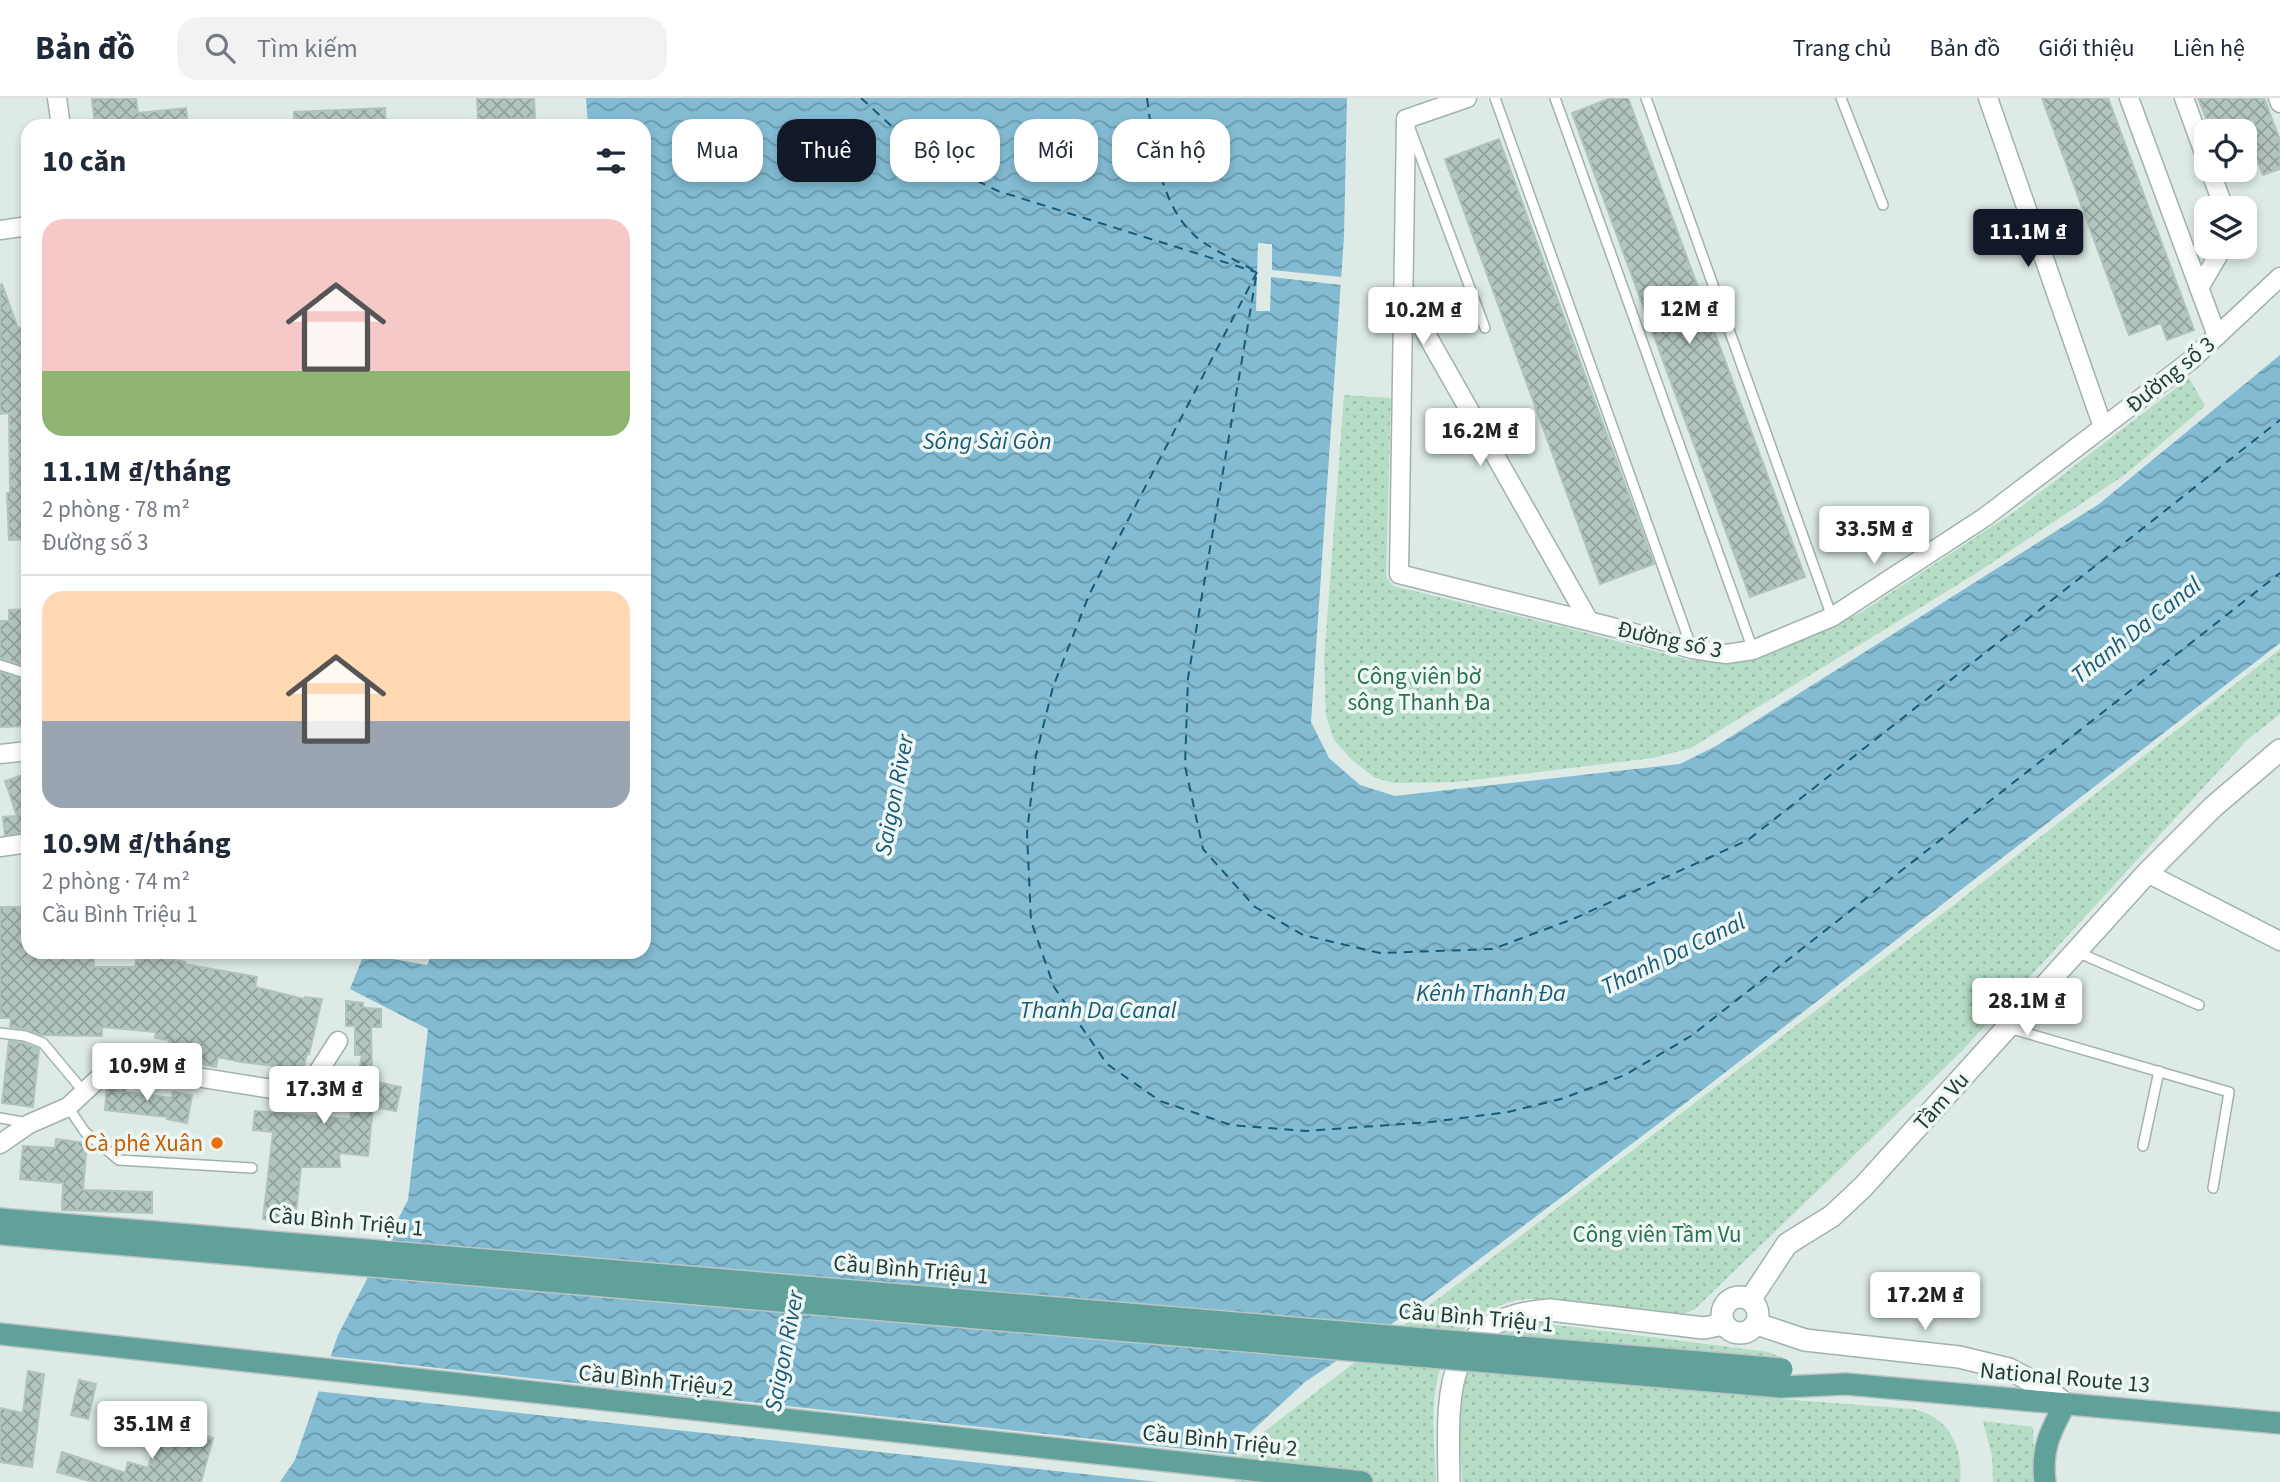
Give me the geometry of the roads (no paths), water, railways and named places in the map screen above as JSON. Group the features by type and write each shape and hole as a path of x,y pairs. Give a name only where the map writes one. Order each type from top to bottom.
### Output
{"main road":[{"path":"0,1219 34,1229"},
{"path":"0,1234 34,1229"},
{"name":"Cầu Bình Triệu 1","path":"34,1229 1782,1378"},
{"name":"Cầu Bình Triệu 2","path":"0,1334 1362,1482"},
{"name":"National Route 13","path":"1782,1378 2280,1423"},
{"path":"2045,1482 2043,1455 2047,1439 2065,1404"}],"street":[{"path":"57,98 60,119"},
{"path":"1406,119 1467,98"},
{"path":"1989,98 2103,427"},
{"path":"2129,98 2217,336"},
{"path":"2184,98 2194,125"},
{"path":"2278,98 2280,103"},
{"name":"Đường số 3","path":"1406,119 1399,575 1692,649 1726,654 1753,650 1832,617 1985,517 2190,361 2280,277"},
{"path":"2,231 21,227"},
{"path":"2199,288 2216,259"},
{"path":"1404,295 1589,621"},
{"name":"Tầm Vu","path":"1750,1300 1787,1244 1832,1216 1863,1187 2147,873 2213,807 2280,750"},
{"path":"0,754 21,752"},
{"path":"0,847 21,844"},
{"path":"2147,873 2280,941"},
{"path":"0,1144 29,1124 68,1108 114,1064 304,1094 338,1041"},
{"path":"1449,1482 1448,1405 1451,1382 1460,1360 1474,1340 1496,1322 1524,1311 1550,1310 1704,1328 1724,1324 1736,1333 1744,1333 1757,1324 1757,1310 1750,1300 1735,1298 1724,1308 1724,1324"},
{"path":"1757,1324 1805,1340 1959,1357 2009,1369 2048,1390 2065,1404"}],"lane":[{"path":"1495,98 1692,649"},
{"path":"1555,98 1753,650"},
{"path":"1646,98 1832,617"},
{"path":"1841,98 1883,205"},
{"path":"1406,119 1485,328"},
{"path":"0,665 21,672"},
{"path":"2075,952 2199,1005"},
{"path":"2009,1027 2229,1091 2213,1188"},
{"path":"0,1033 43,1043 84,1092"},
{"path":"2143,1146 2159,1071"},
{"path":"68,1108 85,1132 119,1160 252,1168"},
{"path":"0,1118 29,1124"}],"water":[{"name":"Sông Sài Gòn","path":"586,98 1347,98 1344,236 1311,722 1329,758 1360,785 1395,796 1680,764 1716,746 2099,504 2280,355 2280,643 1683,1105 1415,1308 1305,1382 1240,1442 1230,1482 280,1482 295,1460 338,1335 408,1200 428,1029 350,989 362,959 393,959 427,965 430,959 651,959 651,119 588,119"}],"place":[{"name":"Cà phê Xuân","path":"217,1143"}],"water label":[{"name":"Thanh Da Canal","path":"2136,630"},
{"name":"Saigon River","path":"894,795"},
{"name":"Thanh Da Canal","path":"1673,954"},
{"name":"Kênh Thanh Đa","path":"1491,993"},
{"name":"Thanh Da Canal","path":"1098,1010"},
{"name":"Saigon River","path":"784,1351"}],"park label":[{"name":"Công viên bờ sông Thanh Đa","path":"1419,689"},
{"name":"Công viên Tầm Vu","path":"1657,1234"}]}
